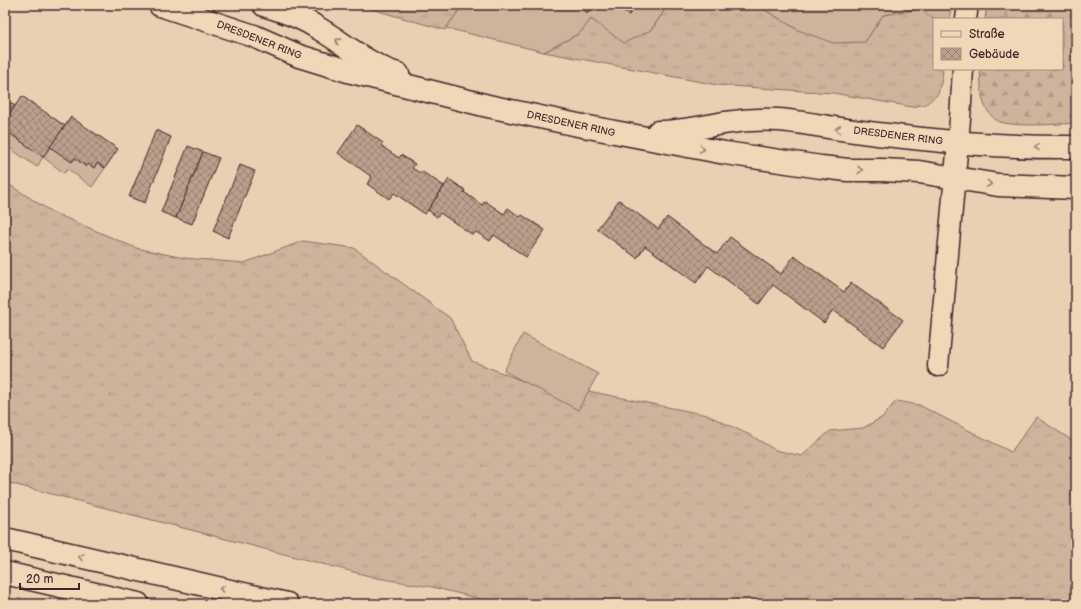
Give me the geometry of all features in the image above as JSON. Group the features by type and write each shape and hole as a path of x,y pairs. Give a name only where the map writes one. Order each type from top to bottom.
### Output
{"main road":[{"name":"DRESDENER RING","path":"160,5 201,11 288,52 393,84 594,128 725,153 848,170 904,171 998,185 1076,188"},
{"name":"DRESDENER RING","path":"264,5 295,15 316,26 371,62 395,74 489,97 656,132 687,131 724,123 750,120 779,120 860,132 958,143 1010,147 1076,147"},
{"path":"5,539 287,604"},
{"path":"5,573 138,604"}],"street":[{"path":"966,18 968,5"},
{"path":"938,366 958,143 963,70"}],"green space":[{"path":"357,5 463,5 445,30"},
{"path":"463,5 576,5 588,13 594,5 614,5 629,15 636,5 668,5 651,30 624,43 591,19 580,33 544,52 446,28"},
{"path":"668,5 740,5 743,7 745,5 757,5 798,30 865,42 883,15 920,9 934,18 933,70 943,70 942,79 938,94 926,104 912,107 833,93 717,85 544,52 580,33 591,19 651,30"},
{"path":"757,5 832,5 839,10 843,5 952,5 949,18 934,18 920,9 883,15 865,42 833,43 798,30"},
{"path":"987,5 1076,5 1076,123 1022,125 1002,122 993,118 984,104 981,89 980,70 1063,70 1063,18 985,18"},
{"path":"5,130 43,157 37,167 5,145"},
{"path":"50,147 72,162 75,158 86,166 88,164 94,168 97,163 105,168 92,187 68,169 64,173 43,157"},
{"path":"5,182 52,212 136,248 184,258 244,263 303,241 354,248 450,318 472,361 525,382 553,384 707,415 752,436 775,450 802,456 830,431 863,428 883,417 896,401 919,405 1011,452 1036,417 1076,443 1076,604 501,604 432,587 377,578 5,482"},
{"path":"523,334 598,374 578,410 504,371"}],"building":[{"path":"576,5 594,5 588,13"},
{"path":"614,5 636,5 629,15"},
{"path":"22,96 65,126 43,157 5,130 5,120"},
{"path":"5,99 15,106 5,120"},
{"path":"71,117 118,149 105,168 97,163 94,168 88,164 86,167 75,158 72,162 50,147"},
{"path":"357,125 383,143 381,146 399,158 401,155 415,164 412,168 420,173 421,171 444,186 425,214 394,193 389,199 367,184 372,177 338,153"},
{"path":"156,130 171,137 145,203 129,197"},
{"path":"188,146 203,152 176,218 161,212"},
{"path":"203,152 219,158 192,224 176,218"},
{"path":"240,165 255,171 228,238 213,231"},
{"path":"449,179 465,190 464,192 482,205 485,201 504,214 508,208 520,217 522,215 545,230 526,257 494,235 490,241 476,232 473,235 440,213 437,217 428,210"},
{"path":"619,200 658,229 667,217 717,254 730,237 781,274 794,256 844,292 851,283 903,320 883,347 833,310 824,323 773,285 759,304 708,266 696,283 645,246 637,258 597,229"}]}
